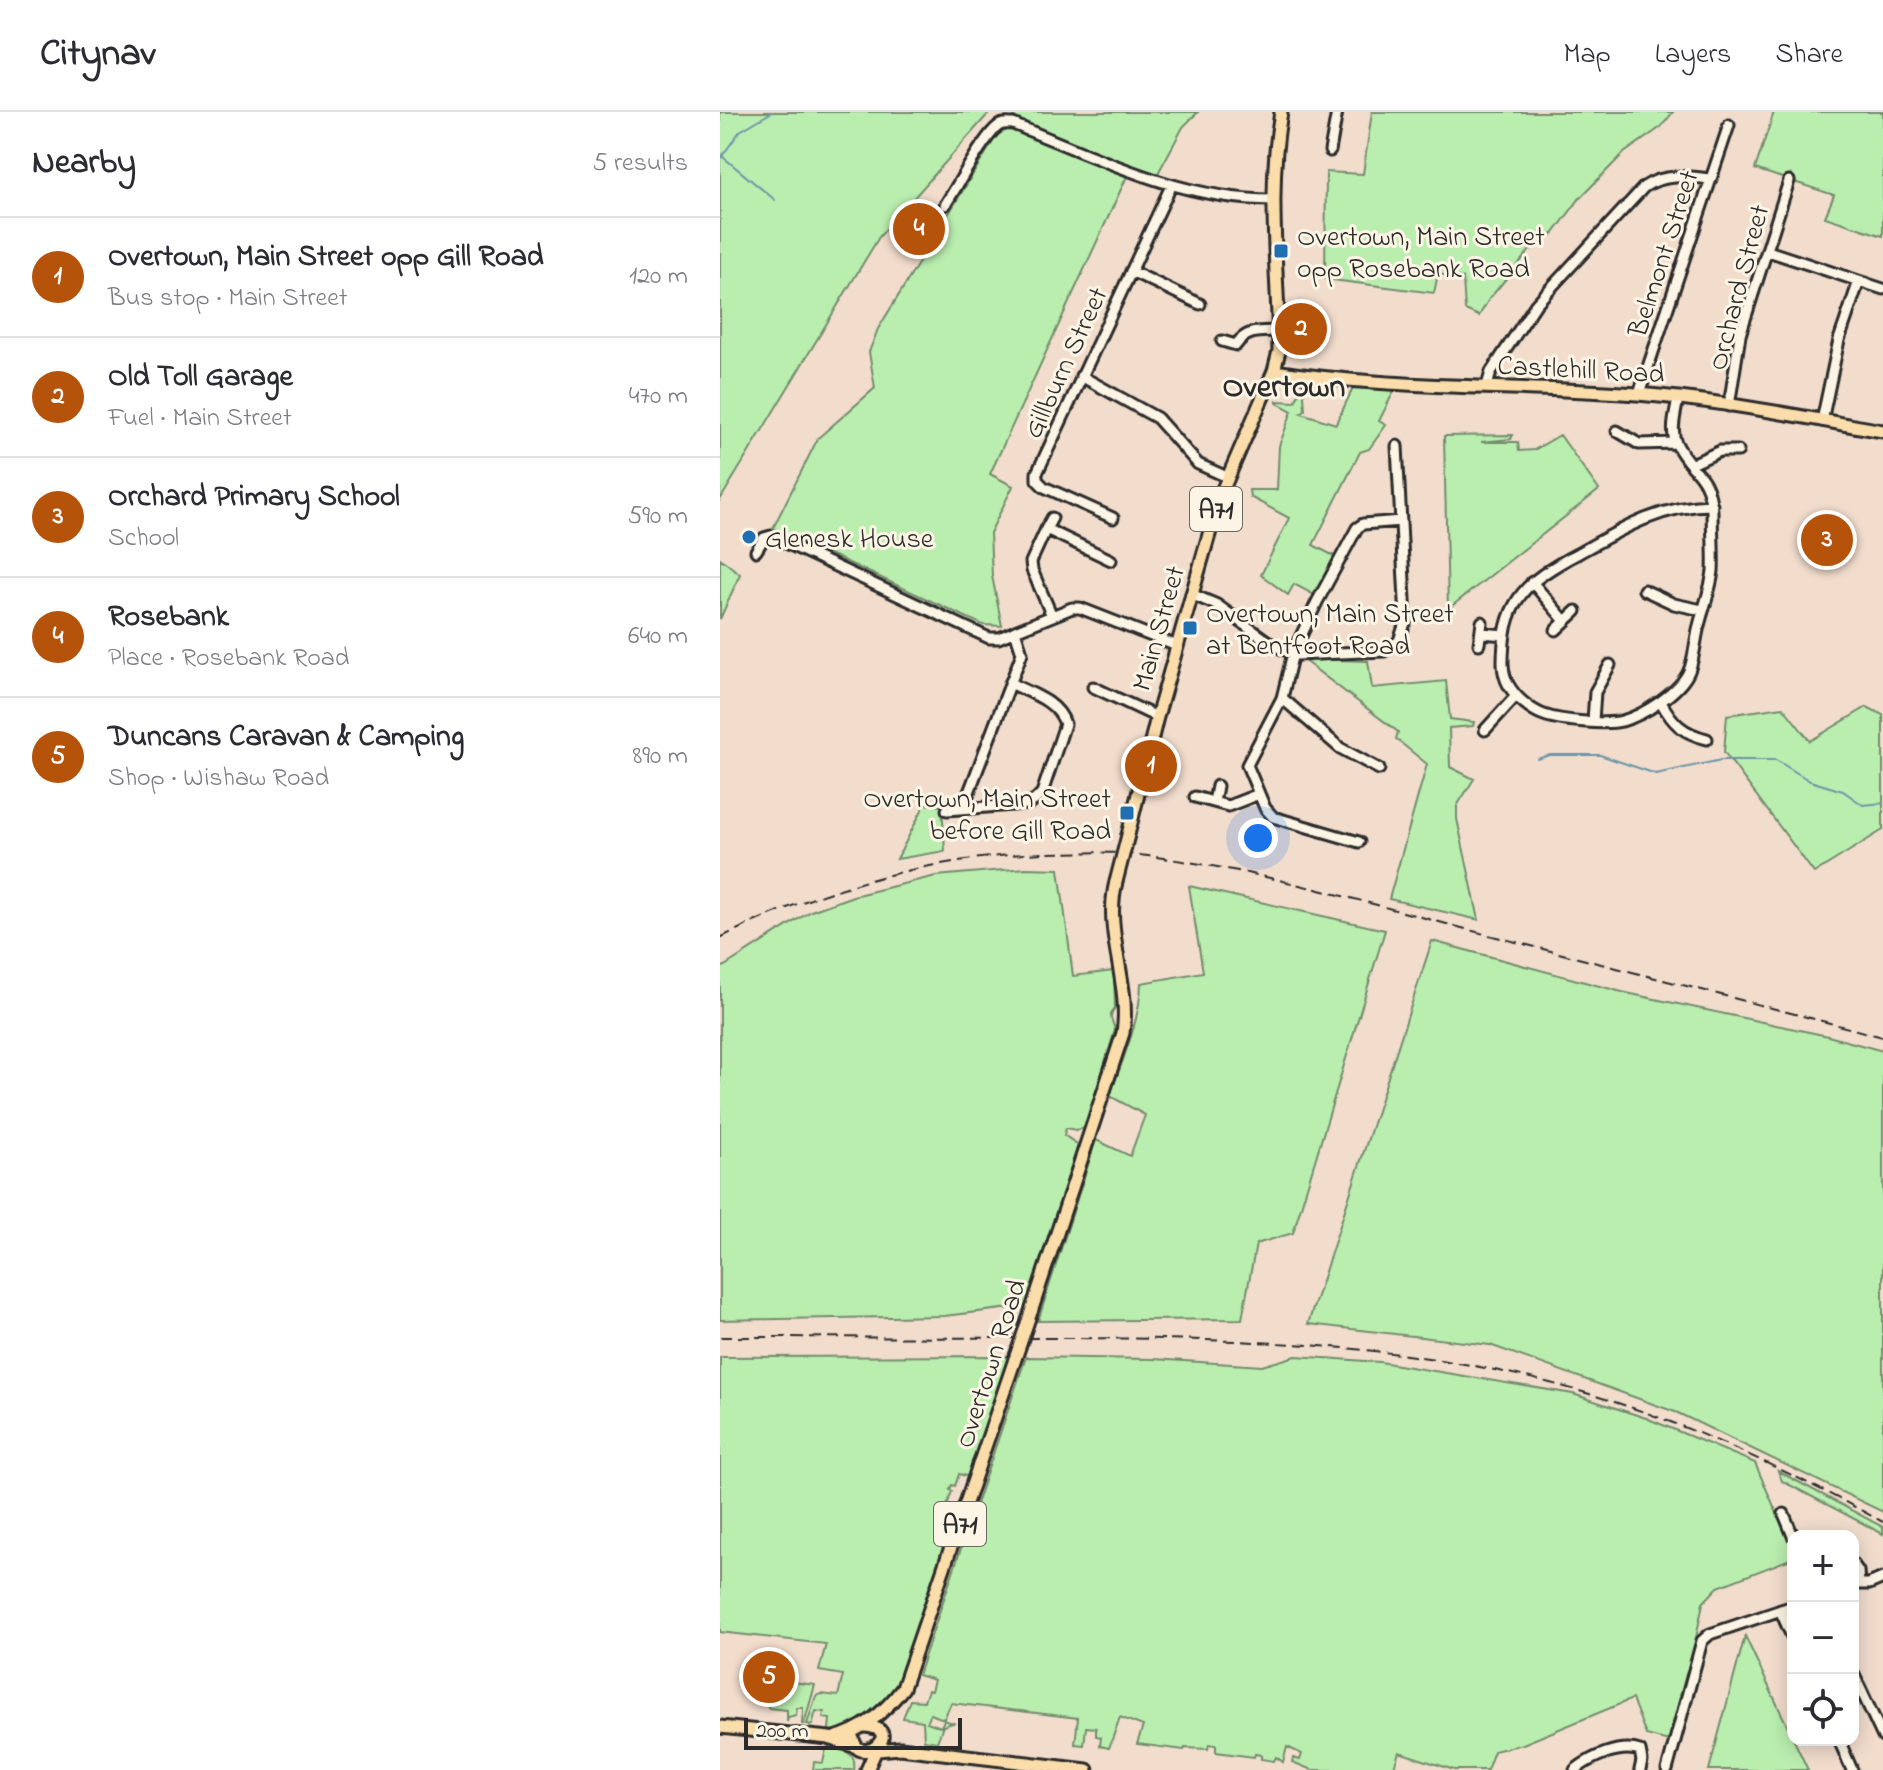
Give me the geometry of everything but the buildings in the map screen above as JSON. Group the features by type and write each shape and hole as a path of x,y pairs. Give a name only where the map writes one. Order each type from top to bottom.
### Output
{"main road":[{"name":"Main Street","path":"1125,1021 1112,913 1116,882 1191,594 1227,477 1274,371 1279,351 1273,200 1281,112"},
{"name":"Castlehill Road","path":"1274,371 1357,382 1639,394 1883,431"},
{"name":"Overtown Road","path":"860,1729 882,1713 903,1688 911,1670 1087,1144 1125,1021"},
{"name":"Overtown Road","path":"877,1751 882,1741 882,1713"},
{"path":"720,1727 831,1739 858,1749 877,1751 900,1748 1087,1770"},
{"path":"860,1729 858,1749 864,1770"},
{"path":"831,1739 860,1729 880,1732 900,1748"},
{"path":"864,1770 877,1751"}],"street":[{"path":"1330,151 1337,112"},
{"path":"945,205 980,149 1004,123 1171,186 1248,200 1273,200"},
{"name":"Belmont Street","path":"1639,394 1729,125"},
{"path":"1487,386 1491,372 1536,304 1644,187 1650,182 1686,176 1709,179"},
{"name":"Orchard Street","path":"1729,406 1740,335 1789,181"},
{"name":"Gillburn Street","path":"1113,518 1044,487 1037,480 1037,473 1171,186"},
{"path":"1768,251 1883,289"},
{"path":"1131,271 1200,304"},
{"path":"1822,421 1839,340 1859,281"},
{"path":"1222,341 1236,345 1249,332 1278,331"},
{"path":"1081,376 1157,418 1198,464 1227,477"},
{"path":"1678,398 1674,425 1676,443 1707,482 1712,505 1713,573 1690,671 1661,702 1622,721 1544,715 1516,696 1504,672 1505,635 1514,602 1532,582 1602,540 1661,512 1685,506 1712,505"},
{"path":"1617,431 1629,439 1649,445 1676,443"},
{"path":"1622,450 1629,439"},
{"path":"1191,594 1217,605 1273,645 1293,653 1384,651 1399,641 1406,620 1397,446"},
{"path":"1692,464 1720,451 1738,451"},
{"path":"1052,518 1031,562 1052,616"},
{"path":"1359,842 1273,817 1265,808 1247,765 1282,698 1293,653 1331,572 1357,528 1363,524 1401,521"},
{"path":"1046,529 1111,560"},
{"path":"756,551 764,538 771,536 989,638 999,638 1072,608 1080,608 1177,646"},
{"path":"1532,582 1565,621"},
{"path":"1644,590 1674,604 1702,610"},
{"path":"1556,630 1576,611"},
{"path":"1479,644 1482,628 1505,635"},
{"path":"963,808 1022,648 1015,631"},
{"path":"1593,721 1595,692 1610,665"},
{"path":"947,810 1028,804 1042,793 1065,724 1062,714 1048,702 1010,683"},
{"path":"1093,687 1157,717"},
{"path":"1485,730 1516,696"},
{"path":"1282,698 1340,748 1379,769"},
{"path":"1661,702 1673,724 1687,734 1707,739"},
{"path":"1682,744 1687,734"},
{"path":"1363,773 1368,763"},
{"path":"1214,802 1217,786"},
{"path":"1195,797 1228,806 1259,794"},
{"path":"1784,1514 1791,1530"},
{"path":"1859,1584 1869,1584 1883,1578"},
{"path":"1667,1770 1702,1641 1710,1634 1787,1608"},
{"path":"1780,1610 1787,1626"},
{"path":"1853,1674 1883,1737"},
{"path":"1842,1746 1852,1770"},
{"path":"1575,1770 1585,1763 1623,1749 1640,1751 1640,1770"}],"green space":[{"path":"720,112 990,112 879,237 720,500"},
{"path":"1017,112 1198,112 1183,127 1156,177 1013,118"},
{"path":"1372,112 1673,112 1661,127 1624,153 1580,198 1554,233 1530,250 1489,299 1479,316 1465,310 1463,278 1438,274 1434,293 1325,279 1326,172 1363,174"},
{"path":"1774,112 1883,112 1883,236 1825,217 1834,195 1755,169"},
{"path":"1009,129 1128,174 990,474 1013,486 990,533 992,576 1002,626 983,625 773,528 818,438 875,388 869,352 878,329 997,135"},
{"path":"1305,381 1308,381 1304,395 1305,410 1301,413 1336,424 1353,388 1395,389 1379,421 1386,425 1369,449 1360,452 1313,545 1336,557 1316,596 1294,584 1288,595 1261,575 1289,518 1250,497 1249,490 1277,490 1279,446 1292,411 1277,401 1295,402"},
{"path":"1513,435 1511,439 1481,442 1518,442 1519,451 1534,450 1560,435 1599,490 1448,609 1444,436"},
{"path":"720,558 740,574 720,619"},
{"path":"1302,659 1368,661 1372,688 1446,681 1450,719 1474,722 1473,726 1449,728 1450,767 1474,779 1457,806 1457,819 1479,920 1389,899 1427,764 1396,739 1398,732"},
{"path":"1783,707 1810,741 1867,707 1883,715 1883,830 1814,873 1724,752 1727,715"},
{"path":"925,804 942,806 945,851 897,859"},
{"path":"1026,868 1059,869 1073,976 1114,971 1115,1008 1111,1016 1115,1030 1085,1128 1066,1128 1064,1135 1078,1145 1028,1306 944,1316 720,1320 720,969 811,911 853,896 936,876"},
{"path":"1189,886 1385,930 1293,1233 1256,1244 1242,1319 1038,1321 1096,1140 1130,1156 1145,1115 1110,1096 1134,1026 1141,983 1203,972"},
{"path":"1432,941 1622,992 1828,1036 1883,1051 1883,1512 1678,1413 1490,1345 1308,1324"},
{"path":"1008,1356 970,1477 959,1474 950,1490 944,1515 951,1517 950,1521 954,1523 900,1680 879,1707 850,1727 829,1730 830,1719 823,1718 824,1712 816,1711 812,1725 807,1724 816,1696 838,1696 843,1675 819,1671 826,1644 720,1632 720,1357"},
{"path":"1296,1356 1380,1362 1573,1394 1646,1418 1755,1463 1787,1536 1787,1560 1718,1587 1703,1603 1669,1741 1646,1735 1632,1699 1523,1744 1494,1751 1487,1770 1454,1770 1399,1752 1393,1770 1312,1770 1292,1762 1293,1758 1300,1760 1302,1754 1287,1747 1283,1762 1276,1757 1274,1761 1261,1759 1261,1755 1255,1754 1254,1757 1216,1752 1216,1745 1209,1744 1208,1749 1184,1750 1137,1744 1143,1726 1120,1717 1109,1748 1100,1746 1101,1737 1096,1736 1096,1728 1086,1727 1084,1745 1075,1744 1078,1718 951,1703 944,1719 930,1714 927,1722 941,1727 944,1720 953,1723 943,1726 937,1742 924,1740 923,1721 903,1718 910,1700 924,1701 928,1690 931,1691 934,1680 918,1675 1026,1357 1153,1359 1262,1366"},
{"path":"1778,1471 1883,1527 1883,1534 1782,1481"},
{"path":"1745,1636 1787,1725 1787,1746 1797,1746 1808,1770 1709,1770"},
{"path":"771,1679 815,1685 804,1724 803,1708 797,1708 796,1715 788,1717 787,1722 787,1710 768,1708"},
{"path":"826,1749 851,1755 854,1770 813,1770 814,1762 823,1763"}],"waterway":[{"path":"720,159 740,131 772,112"},
{"path":"723,157 775,200"},
{"path":"1537,759 1550,755 1600,755 1656,774 1721,760 1776,760 1810,781 1843,791 1863,805 1883,803"}],"railway":[{"path":"720,938 798,904 919,868 1002,856 1119,853 1217,867 1303,886 1883,1037"},
{"path":"720,1337 1187,1340 1309,1345 1430,1358 1550,1383 1636,1409 1721,1442 1883,1522"}],"place":[{"name":"Rosebank","path":"919,229"},
{"name":"Overtown, Main Street opp Rosebank Road","path":"1281,251"},
{"name":"Old Toll Garage","path":"1301,329"},
{"name":"Glenesk House","path":"749,537"},
{"name":"Orchard Primary School","path":"1827,540"},
{"name":"Overtown, Main Street at Bentfoot Road","path":"1190,628"},
{"name":"Overtown, Main Street opp Gill Road","path":"1151,766"},
{"name":"Overtown, Main Street before Gill Road","path":"1127,813"},
{"name":"Duncans Caravan & Camping","path":"769,1677"}],"district":[{"name":"Overtown","path":"1284,385"}]}
